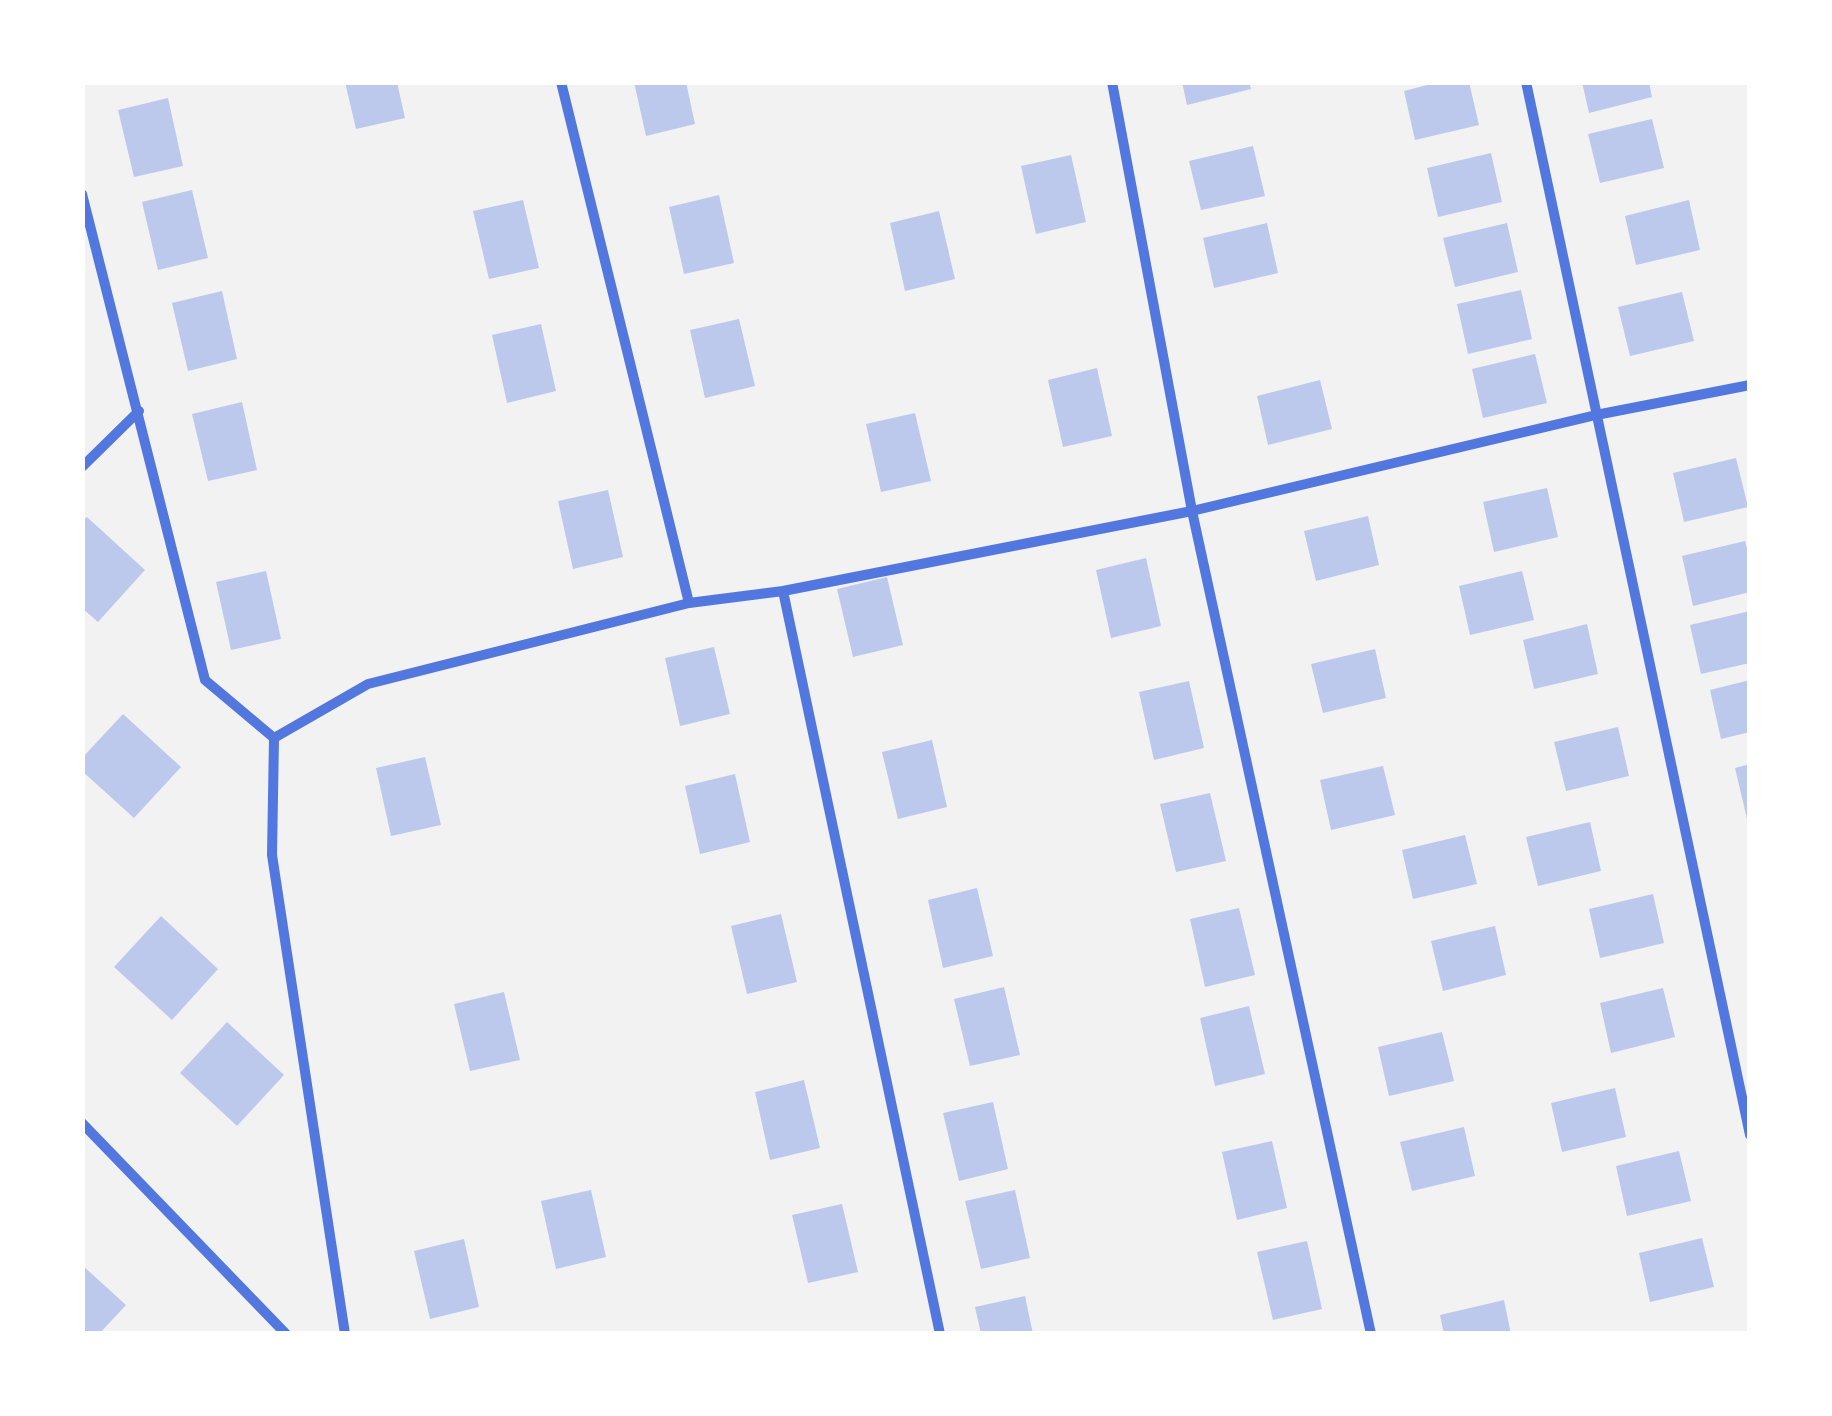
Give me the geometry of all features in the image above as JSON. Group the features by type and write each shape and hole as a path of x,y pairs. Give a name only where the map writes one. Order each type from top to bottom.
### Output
{"street":[{"path":"561,82 689,603"},
{"path":"1112,82 1192,511 1371,1334"},
{"path":"1526,82 1750,1135"},
{"path":"82,194 205,680 274,738"},
{"path":"274,738 368,684 689,603 782,591 1192,511 1596,415 1750,384"},
{"path":"82,467 139,410"},
{"path":"782,591 940,1334"},
{"path":"274,738 272,855 345,1334"},
{"path":"82,1123 286,1334"}],"building":[{"path":"345,82 397,82 405,118 356,129"},
{"path":"634,82 686,82 695,124 646,136"},
{"path":"1182,82 1249,82 1251,89 1187,105"},
{"path":"1439,82 1469,82 1479,125 1415,140 1404,91"},
{"path":"1582,82 1649,82 1652,97 1589,113"},
{"path":"168,98 183,166 134,177 118,110"},
{"path":"1652,119 1664,168 1600,183 1588,134"},
{"path":"1253,146 1265,196 1201,210 1189,161"},
{"path":"1491,153 1502,202 1438,217 1427,168"},
{"path":"1071,155 1086,222 1036,234 1021,166"},
{"path":"192,190 208,258 158,270 142,202"},
{"path":"719,195 734,263 684,274 669,207"},
{"path":"523,200 539,268 489,279 473,211"},
{"path":"1689,200 1700,250 1636,265 1625,216"},
{"path":"939,211 955,279 905,291 890,223"},
{"path":"1267,223 1278,273 1214,288 1203,238"},
{"path":"1507,223 1518,272 1455,287 1443,238"},
{"path":"1521,290 1532,339 1468,354 1457,304"},
{"path":"222,291 237,359 188,371 172,303"},
{"path":"1682,292 1694,341 1630,356 1618,307"},
{"path":"739,319 755,386 705,398 690,330"},
{"path":"541,324 556,391 507,403 492,335"},
{"path":"1535,354 1547,403 1483,418 1472,369"},
{"path":"1097,368 1112,436 1063,447 1048,380"},
{"path":"1320,380 1332,429 1268,445 1257,396"},
{"path":"242,402 257,470 208,481 192,414"},
{"path":"915,413 931,481 881,492 866,424"},
{"path":"1736,458 1748,507 1684,522 1673,473"},
{"path":"1547,488 1558,537 1494,552 1483,502"},
{"path":"608,490 623,557 573,569 558,501"},
{"path":"1368,516 1379,565 1316,581 1304,531"},
{"path":"87,517 145,570 98,622 82,608 82,522"},
{"path":"1745,541 1750,559 1750,592 1693,606 1682,556"},
{"path":"1146,558 1161,626 1111,638 1096,570"},
{"path":"266,571 281,639 231,650 216,582"},
{"path":"1522,571 1534,620 1470,635 1459,586"},
{"path":"887,577 903,645 853,657 837,589"},
{"path":"1750,611 1750,663 1701,674 1690,625"},
{"path":"1587,624 1598,674 1534,689 1523,640"},
{"path":"714,647 730,714 680,726 665,658"},
{"path":"1375,649 1386,698 1323,713 1311,664"},
{"path":"1750,680 1750,732 1721,739 1710,690"},
{"path":"1189,681 1204,748 1154,760 1139,692"},
{"path":"123,714 181,767 134,818 82,771 82,758"},
{"path":"1618,727 1629,776 1566,791 1554,742"},
{"path":"932,740 947,807 898,819 882,752"},
{"path":"425,757 441,825 391,836 376,768"},
{"path":"1750,764 1750,823 1748,823 1735,768"},
{"path":"1383,766 1395,815 1331,830 1320,780"},
{"path":"735,774 750,842 700,854 685,786"},
{"path":"1210,793 1226,861 1176,872 1160,804"},
{"path":"1590,822 1601,871 1538,886 1526,837"},
{"path":"1465,835 1477,884 1413,899 1402,850"},
{"path":"977,888 993,956 943,968 928,900"},
{"path":"1653,894 1664,943 1600,958 1589,909"},
{"path":"1239,908 1255,975 1205,987 1190,919"},
{"path":"781,914 797,982 747,994 731,926"},
{"path":"161,916 218,969 172,1020 114,967"},
{"path":"1495,926 1506,975 1443,991 1431,941"},
{"path":"1004,987 1020,1055 970,1066 954,999"},
{"path":"1663,988 1675,1037 1611,1053 1600,1003"},
{"path":"504,992 520,1060 470,1071 454,1004"},
{"path":"1249,1006 1265,1074 1215,1086 1200,1018"},
{"path":"227,1022 284,1075 237,1126 180,1073"},
{"path":"1442,1032 1454,1081 1389,1096 1378,1047"},
{"path":"804,1080 820,1148 770,1160 755,1092"},
{"path":"1615,1088 1626,1137 1562,1152 1551,1103"},
{"path":"993,1102 1008,1169 959,1181 943,1113"},
{"path":"1464,1127 1475,1176 1412,1191 1400,1142"},
{"path":"1272,1141 1287,1208 1237,1220 1222,1152"},
{"path":"1679,1151 1691,1201 1627,1216 1616,1166"},
{"path":"591,1190 606,1257 556,1269 541,1201"},
{"path":"1015,1190 1030,1258 981,1269 965,1201"},
{"path":"842,1204 858,1272 808,1283 792,1215"},
{"path":"1702,1238 1714,1287 1650,1302 1639,1253"},
{"path":"464,1239 479,1307 430,1319 414,1251"},
{"path":"1307,1241 1322,1309 1273,1320 1257,1252"},
{"path":"82,1265 126,1305 99,1334 82,1334"},
{"path":"1025,1296 1033,1334 981,1334 975,1307"},
{"path":"1504,1300 1511,1334 1444,1334 1440,1315"}]}
